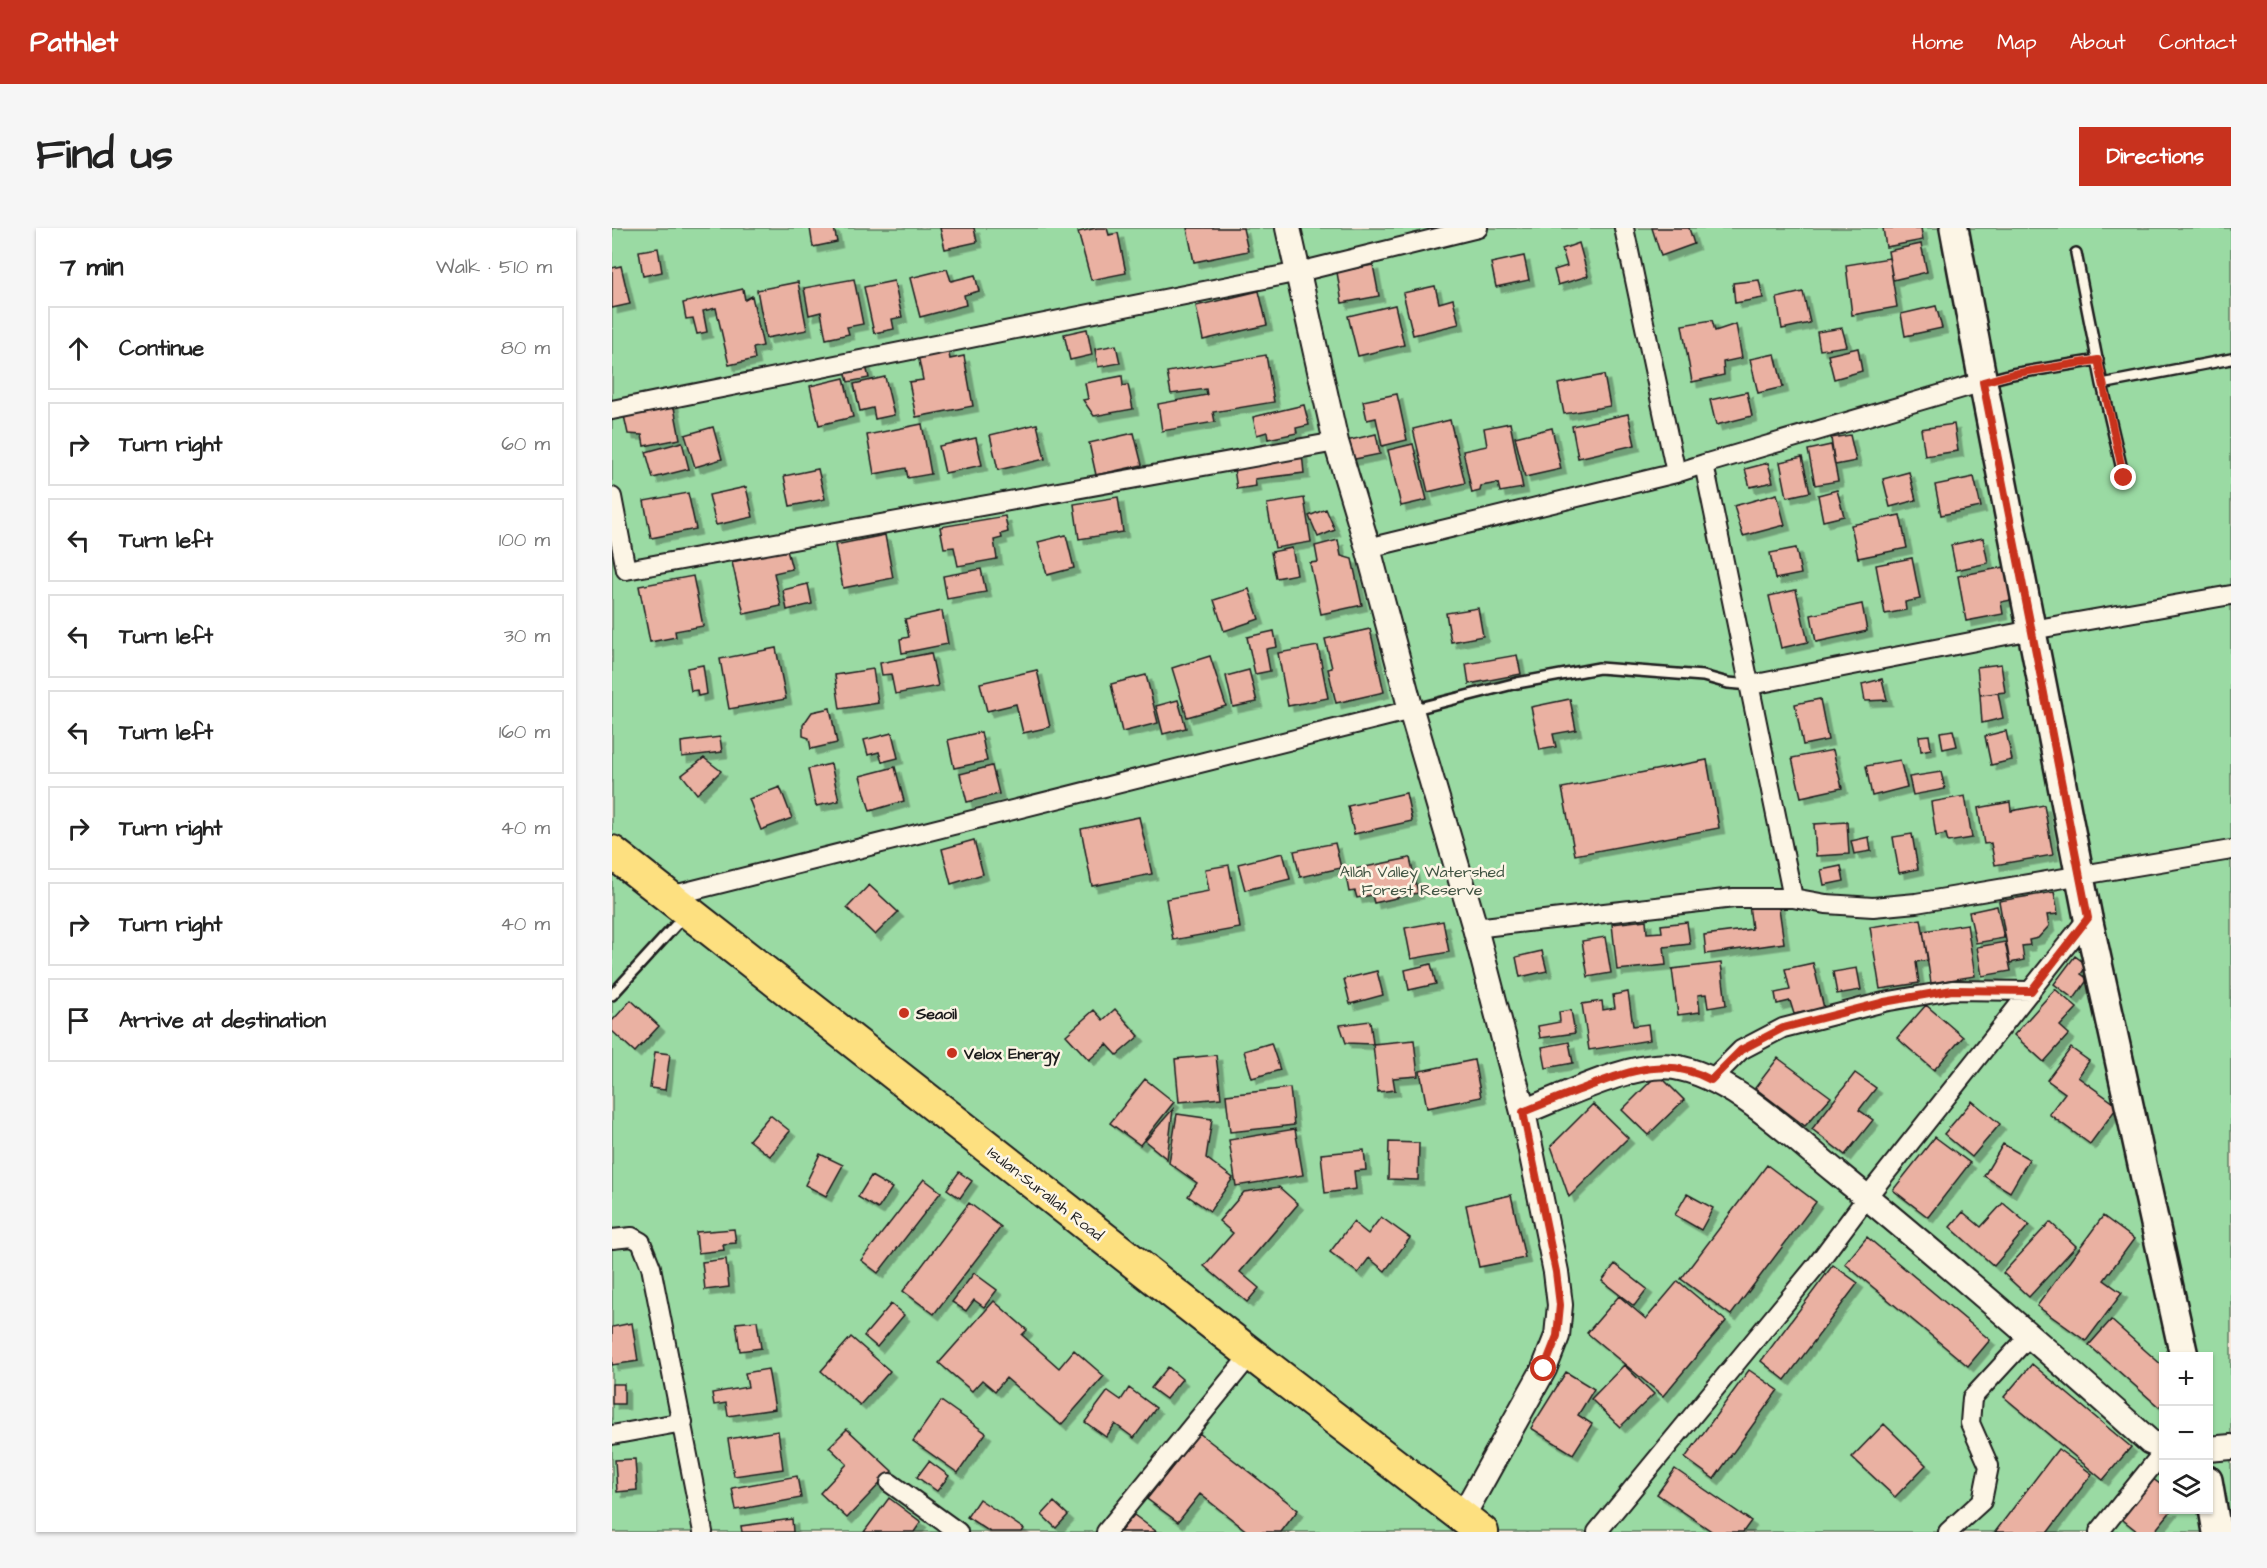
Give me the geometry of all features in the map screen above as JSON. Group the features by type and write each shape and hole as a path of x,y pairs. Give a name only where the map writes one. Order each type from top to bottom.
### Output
{"highway":[{"name":"Isulan-Surallah Road","path":"612,852 1472,1525"}],"main road":[{"path":"1954,228 2088,918 2183,1352"},
{"path":"2213,1509 2217,1532"}],"street":[{"path":"1288,228 1336,442 1368,548 1523,1112 1556,1272 1560,1305 1557,1336 1472,1525"},
{"path":"612,410 1299,272 1478,228"},
{"path":"1624,228 1676,473"},
{"path":"1368,548 1676,473 1983,382"},
{"path":"612,497 626,570 1336,442"},
{"path":"1704,464 1793,897"},
{"path":"1751,685 2032,630 2231,595"},
{"path":"679,904 1411,710"},
{"path":"1474,928 1734,898 1793,897 1826,904 1873,907 1916,903 2231,850"},
{"path":"1597,1532 1815,1267 1867,1197 2088,918"},
{"path":"1711,1080 1741,1050 1783,1028 1884,1002 1952,990 2031,991"},
{"path":"1523,1112 1643,1068 1671,1067 1698,1072 1744,1097 1867,1197 2159,1448"},
{"path":"612,1239 632,1237 640,1242 646,1251 651,1267 703,1532"},
{"path":"1948,1532 1982,1501 1989,1466 1970,1423 1972,1398 2030,1335"},
{"path":"1106,1532 1251,1354"},
{"path":"612,1435 683,1422"},
{"path":"2213,1449 2231,1447"},
{"path":"2099,1532 2159,1455"},
{"path":"890,1483 958,1532"}],"lane":[{"path":"2076,253 2102,384 2124,478"},
{"path":"2102,384 2231,359"},
{"path":"1983,382 2012,374 2098,360"},
{"path":"1411,710 1517,683 1599,668 1703,676 1728,683 1751,685"},
{"path":"612,995 679,904"}],"green space":[{"name":"Allah Valley Watershed Forest Reserve","path":"612,228 2231,228 2231,1532 612,1532"}],"building":[{"path":"810,228 834,228 837,242 813,247"},
{"path":"940,228 974,228 977,242 945,249"},
{"path":"1107,228 1109,235 1118,233 1126,273 1091,280 1078,232"},
{"path":"1187,228 1243,228 1248,251 1194,262"},
{"path":"1652,228 1689,228 1694,244 1661,256"},
{"path":"1883,228 1921,228 1923,240 1886,247"},
{"path":"1579,243 1588,276 1558,285 1554,270 1567,266 1562,249"},
{"path":"1921,244 1927,272 1893,280 1888,251"},
{"path":"658,248 662,272 643,276 639,251"},
{"path":"1524,256 1529,280 1496,287 1491,263"},
{"path":"1889,258 1897,307 1852,315 1846,265"},
{"path":"1373,265 1379,296 1342,303 1337,272"},
{"path":"621,266 630,304 612,308 612,268"},
{"path":"947,269 951,281 975,275 979,291 964,295 966,305 920,317 910,278"},
{"path":"854,279 863,324 847,327 849,334 826,339 821,312 809,315 804,288"},
{"path":"1759,280 1763,298 1735,303 1733,283"},
{"path":"894,281 902,317 892,319 894,329 874,333 864,287"},
{"path":"798,282 807,330 766,338 757,290"},
{"path":"1435,286 1439,303 1453,299 1459,324 1413,335 1403,293"},
{"path":"743,289 745,300 752,296 763,346 753,348 755,359 729,365 716,308 703,311 707,332 697,334 693,318 686,319 683,303"},
{"path":"1259,291 1267,325 1203,340 1196,306"},
{"path":"1803,292 1810,323 1782,329 1777,298"},
{"path":"1395,305 1404,345 1358,356 1348,316"},
{"path":"1936,306 1942,328 1905,336 1901,314"},
{"path":"1712,320 1715,331 1736,324 1742,358 1723,362 1724,375 1692,382 1682,325"},
{"path":"1842,328 1847,346 1820,350 1817,332"},
{"path":"1087,329 1092,355 1070,360 1064,334"},
{"path":"1116,345 1120,363 1098,367 1095,349"},
{"path":"1858,348 1862,371 1834,379 1828,355"},
{"path":"948,349 950,359 964,356 973,406 916,417 909,382 923,380 918,355"},
{"path":"1775,354 1783,387 1758,393 1750,359"},
{"path":"1266,355 1274,402 1213,412 1215,422 1162,431 1158,404 1207,395 1206,389 1171,394 1167,372"},
{"path":"865,362 869,378 848,382 844,366"},
{"path":"1604,375 1610,406 1564,414 1558,384"},
{"path":"1122,376 1123,386 1128,385 1133,409 1094,416 1083,400 1088,399 1085,383"},
{"path":"885,377 894,415 875,419 873,408 860,411 854,384"},
{"path":"844,378 853,417 819,425 810,386"},
{"path":"1747,392 1752,416 1716,425 1710,400"},
{"path":"1397,394 1407,440 1382,446 1376,418 1367,420 1363,401"},
{"path":"673,402 680,439 644,446 642,435 628,434 623,411"},
{"path":"1304,405 1309,425 1296,428 1297,433 1268,439 1267,432 1257,435 1253,417"},
{"path":"1628,414 1635,445 1578,458 1572,426"},
{"path":"1450,420 1465,483 1428,492 1413,429"},
{"path":"1510,423 1523,488 1500,492 1498,483 1481,486 1480,491 1472,493 1463,451 1487,446 1484,428"},
{"path":"922,424 931,474 908,478 906,468 874,474 867,435"},
{"path":"1037,424 1045,459 998,470 990,435"},
{"path":"1954,424 1958,451 1925,456 1921,429"},
{"path":"713,427 722,459 695,467 685,435"},
{"path":"1552,428 1561,469 1525,477 1515,437"},
{"path":"1134,433 1142,465 1096,475 1089,443"},
{"path":"1376,434 1380,454 1350,460 1346,441"},
{"path":"1850,435 1856,461 1835,465 1831,438"},
{"path":"976,438 982,465 945,473 939,446"},
{"path":"682,442 689,469 653,478 646,452"},
{"path":"1413,444 1427,500 1401,506 1388,450"},
{"path":"1831,445 1838,481 1815,485 1808,450"},
{"path":"1302,453 1304,473 1255,479 1256,486 1237,489 1233,462"},
{"path":"1802,457 1810,492 1787,497 1780,462"},
{"path":"1768,463 1773,482 1750,487 1745,469"},
{"path":"818,469 825,499 790,506 784,476"},
{"path":"1909,472 1916,500 1890,507 1883,479"},
{"path":"1974,477 1981,507 1941,515 1935,485"},
{"path":"746,487 753,517 716,525 709,495"},
{"path":"1837,490 1844,516 1823,521 1818,495"},
{"path":"688,493 696,529 651,538 644,501"},
{"path":"1777,494 1785,525 1743,536 1734,506"},
{"path":"1118,497 1123,532 1079,539 1074,504"},
{"path":"1304,498 1311,542 1275,548 1267,504"},
{"path":"1326,509 1335,530 1318,537 1309,516"},
{"path":"1900,515 1907,548 1858,558 1851,525"},
{"path":"1005,516 1008,532 1001,534 1002,538 994,540 997,559 958,566 954,547 944,548 940,527"},
{"path":"885,535 893,578 843,588 835,545"},
{"path":"1066,535 1074,568 1047,575 1038,542"},
{"path":"1983,538 1988,563 1956,570 1951,545"},
{"path":"1338,540 1341,556 1352,559 1362,605 1321,614 1310,563 1318,562 1315,546"},
{"path":"1292,548 1297,574 1276,578 1271,552"},
{"path":"1796,548 1801,574 1775,579 1770,553"},
{"path":"787,550 792,569 774,573 781,606 744,614 732,562"},
{"path":"1912,558 1920,599 1905,602 1906,610 1885,614 1876,565"},
{"path":"2005,567 2011,600 2001,602 2003,614 1966,621 1958,576"},
{"path":"981,569 986,592 947,599 943,576"},
{"path":"693,576 703,626 675,631 676,637 650,642 639,586"},
{"path":"808,584 812,604 787,610 783,590"},
{"path":"1249,589 1259,619 1224,631 1214,600"},
{"path":"1796,590 1808,642 1781,648 1769,596"},
{"path":"1862,604 1867,631 1816,642 1811,615"},
{"path":"1478,608 1483,636 1451,642 1446,613"},
{"path":"942,611 948,644 902,653 900,639 909,637 905,619"},
{"path":"1370,629 1384,692 1336,703 1328,669 1332,668 1325,639"},
{"path":"1274,631 1277,647 1266,649 1270,671 1255,674 1247,637"},
{"path":"1318,646 1328,698 1288,706 1278,653"},
{"path":"776,648 786,699 729,709 720,659"},
{"path":"931,653 938,686 895,694 891,674 882,675 880,663"},
{"path":"1517,655 1521,674 1469,684 1466,664"},
{"path":"1210,656 1226,706 1187,717 1172,668"},
{"path":"2001,664 2005,692 1980,695 1977,667"},
{"path":"703,665 707,694 698,696 697,690 691,691 687,668"},
{"path":"873,669 878,703 840,709 835,675"},
{"path":"1037,670 1050,727 1023,733 1016,704 987,711 980,683"},
{"path":"1249,670 1257,702 1233,707 1226,676"},
{"path":"1146,675 1158,723 1122,732 1111,684"},
{"path":"1882,679 1887,700 1865,701 1862,684"},
{"path":"1998,693 2003,718 1982,723 1980,695"},
{"path":"1570,699 1576,730 1553,734 1556,747 1540,750 1531,707"},
{"path":"1820,699 1828,740 1803,745 1795,704"},
{"path":"1178,700 1186,728 1163,734 1156,706"},
{"path":"830,708 837,743 811,749 809,738 803,736 803,725 812,712"},
{"path":"1953,730 1957,746 1943,749 1940,732"},
{"path":"2006,731 2012,760 1991,765 1985,736"},
{"path":"981,732 987,761 954,768 948,740"},
{"path":"892,733 898,758 882,762 879,752 868,755 864,740"},
{"path":"1929,735 1931,749 1921,751 1919,736"},
{"path":"720,737 722,752 682,757 681,742"},
{"path":"1833,750 1842,788 1801,797 1792,758"},
{"path":"704,758 721,771 697,794 682,775"},
{"path":"1707,760 1719,828 1575,855 1562,788"},
{"path":"1900,760 1907,787 1872,796 1866,766"},
{"path":"831,764 839,801 816,806 808,769"},
{"path":"992,766 999,794 967,802 960,774"},
{"path":"895,767 904,801 870,811 860,776"},
{"path":"1941,772 1945,789 1913,795 1909,777"},
{"path":"780,787 792,818 761,830 749,799"},
{"path":"1406,793 1412,821 1354,834 1348,806"},
{"path":"1965,796 1972,838 1948,842 1946,834 1936,836 1931,802"},
{"path":"2010,802 2011,811 2044,805 2053,855 1995,865 1991,843 1984,844 1978,808"},
{"path":"1139,817 1152,874 1092,886 1081,829"},
{"path":"1847,822 1849,854 1816,856 1814,824"},
{"path":"1912,834 1918,869 1899,873 1893,837"},
{"path":"1869,837 1871,851 1854,854 1851,841"},
{"path":"974,840 983,874 951,884 942,849"},
{"path":"1335,843 1341,868 1300,877 1294,851"},
{"path":"1283,853 1290,879 1245,890 1238,864"},
{"path":"1410,858 1418,893 1374,903 1372,895 1357,898 1355,891 1349,892 1345,871"},
{"path":"1229,865 1240,928 1173,940 1166,899 1209,891 1205,869"},
{"path":"1841,866 1844,881 1824,885 1821,870"},
{"path":"869,885 898,912 875,935 847,908"},
{"path":"2054,892 2058,914 2047,915 2049,926 2038,938 2029,940 2030,945 2022,946 2024,960 2010,963 1999,901"},
{"path":"1778,901 1784,943 1706,954 1704,935 1752,929 1749,905"},
{"path":"1997,906 2004,938 1976,943 1969,912"},
{"path":"1921,919 1928,960 1916,962 1919,983 1880,989 1870,927"},
{"path":"1646,920 1647,933 1662,932 1661,925 1687,922 1690,944 1664,947 1666,965 1617,970 1612,924"},
{"path":"1443,921 1449,952 1411,959 1405,928"},
{"path":"1967,924 1975,976 1931,983 1923,931"},
{"path":"1605,937 1611,973 1588,977 1582,941"},
{"path":"2005,942 2011,971 1982,976 1977,947"},
{"path":"1542,951 1547,971 1520,977 1516,957"},
{"path":"2075,956 2087,965 2081,974 2088,979 2074,999 2054,984"},
{"path":"1721,963 1726,1005 1708,1008 1706,994 1698,995 1700,1012 1678,1015 1672,969"},
{"path":"1813,963 1824,1008 1794,1014 1790,1001 1777,1004 1775,993 1790,990 1785,969"},
{"path":"1431,964 1436,984 1409,990 1405,970"},
{"path":"1857,968 1861,990 1837,994 1833,972"},
{"path":"1377,971 1383,995 1350,1004 1344,979"},
{"path":"2055,989 2077,1008 2060,1026 2069,1034 2044,1062 2014,1035"},
{"path":"1628,992 1633,1026 1648,1024 1650,1040 1589,1050 1582,1004 1602,1001 1603,1010 1615,1008 1613,995"},
{"path":"631,1000 659,1026 635,1052 612,1031 612,1021"},
{"path":"1926,1005 1963,1037 1934,1070 1897,1038"},
{"path":"1115,1009 1139,1036 1117,1055 1107,1044 1089,1060 1066,1035 1094,1010 1103,1020"},
{"path":"1571,1010 1575,1033 1540,1038 1538,1026 1560,1022 1559,1012"},
{"path":"1370,1021 1373,1044 1346,1043 1340,1025"},
{"path":"1414,1040 1418,1076 1393,1078 1395,1090 1378,1092 1373,1044"},
{"path":"1569,1042 1573,1063 1546,1068 1542,1047"},
{"path":"1271,1043 1280,1070 1252,1078 1244,1051"},
{"path":"2071,1048 2089,1061 2078,1077 2118,1106 2090,1144 2049,1114 2065,1093 2047,1080"},
{"path":"655,1052 670,1054 665,1090 650,1088"},
{"path":"1216,1055 1221,1098 1179,1102 1175,1059"},
{"path":"1778,1058 1831,1097 1805,1126 1755,1088"},
{"path":"1474,1060 1481,1097 1427,1108 1420,1071"},
{"path":"1855,1073 1876,1088 1859,1110 1873,1120 1845,1155 1812,1129"},
{"path":"1658,1074 1684,1100 1648,1135 1622,1110"},
{"path":"1145,1079 1174,1102 1140,1145 1110,1123"},
{"path":"1290,1088 1294,1125 1230,1132 1226,1095"},
{"path":"1972,1101 2000,1124 1972,1157 1944,1134"},
{"path":"1593,1104 1628,1138 1569,1197 1551,1146"},
{"path":"1173,1109 1167,1159 1145,1141"},
{"path":"1177,1114 1212,1119 1206,1158 1233,1178 1210,1211 1188,1196 1197,1183 1169,1163"},
{"path":"770,1115 790,1131 770,1156 749,1140"},
{"path":"1295,1129 1303,1175 1236,1186 1229,1140"},
{"path":"1935,1137 1970,1163 1928,1217 1893,1190"},
{"path":"1389,1142 1419,1143 1418,1180 1388,1179"},
{"path":"2003,1144 2029,1159 2010,1192 1984,1176"},
{"path":"1364,1150 1366,1170 1354,1171 1356,1189 1325,1193 1321,1154"},
{"path":"820,1154 843,1165 826,1196 805,1185"},
{"path":"1767,1165 1816,1202 1731,1315 1681,1279"},
{"path":"959,1172 972,1181 960,1198 947,1189"},
{"path":"871,1176 892,1188 878,1209 858,1197"},
{"path":"924,1179 941,1192 878,1273 861,1260"},
{"path":"1279,1187 1298,1204 1240,1272 1259,1288 1247,1302 1204,1266 1233,1233 1219,1221 1244,1192"},
{"path":"1687,1194 1713,1208 1701,1230 1675,1215"},
{"path":"1511,1195 1525,1258 1479,1267 1466,1205"},
{"path":"969,1203 1001,1227 934,1314 903,1291"},
{"path":"2003,1203 2029,1225 1994,1266 1950,1227 1963,1212 1981,1227"},
{"path":"2103,1216 2134,1239 2104,1280 2122,1293 2086,1341 2037,1306"},
{"path":"1381,1217 1410,1238 1385,1271 1369,1258 1358,1273 1330,1252 1353,1222 1368,1234"},
{"path":"2050,1222 2076,1246 2029,1297 2003,1273"},
{"path":"734,1229 736,1243 723,1244 724,1250 698,1253 696,1232"},
{"path":"1867,1237 1990,1340 1968,1366 1845,1264"},
{"path":"726,1259 729,1287 705,1290 702,1262"},
{"path":"1615,1264 1647,1289 1634,1306 1602,1281"},
{"path":"1833,1265 1858,1283 1785,1380 1761,1361"},
{"path":"974,1273 997,1290 984,1307 974,1300 966,1311 952,1302"},
{"path":"1678,1281 1726,1321 1663,1396 1587,1333 1619,1296 1646,1319"},
{"path":"994,1301 1027,1330 1022,1335 1059,1368 1074,1350 1104,1376 1061,1425 1006,1378 995,1391 982,1380 972,1391 939,1363"},
{"path":"891,1304 904,1315 877,1347 864,1336"},
{"path":"2111,1320 2159,1363 2159,1407 2089,1345"},
{"path":"757,1321 761,1348 740,1351 736,1323"},
{"path":"632,1323 638,1361 612,1365 612,1327"},
{"path":"851,1337 890,1371 860,1405 821,1371"},
{"path":"2032,1364 2131,1447 2103,1480 2004,1397"},
{"path":"1624,1365 1654,1394 1620,1427 1591,1399"},
{"path":"1168,1367 1182,1379 1166,1399 1151,1388"},
{"path":"768,1369 775,1409 728,1416 726,1403 714,1405 712,1393 748,1387 745,1373"},
{"path":"1749,1370 1778,1390 1714,1479 1685,1458"},
{"path":"1566,1372 1594,1389 1578,1415 1592,1424 1573,1454 1531,1428"},
{"path":"612,1384 624,1384 624,1404 612,1404"},
{"path":"1129,1388 1156,1408 1134,1438 1115,1424 1106,1437 1085,1422 1108,1391 1121,1400"},
{"path":"941,1401 986,1433 958,1473 913,1441"},
{"path":"1884,1424 1926,1465 1895,1497 1852,1457"},
{"path":"847,1429 892,1471 847,1518 820,1493 847,1464 829,1447"},
{"path":"778,1431 783,1469 734,1476 728,1439"},
{"path":"1199,1433 1298,1510 1281,1532 1248,1532 1200,1494 1178,1522 1147,1499"},
{"path":"2058,1449 2092,1474 2048,1532 1995,1532"},
{"path":"635,1459 637,1490 617,1492 615,1460"},
{"path":"929,1461 949,1476 937,1491 917,1477"},
{"path":"1675,1469 1751,1521 1743,1532 1713,1532 1657,1494"},
{"path":"797,1476 801,1498 736,1510 732,1488"},
{"path":"2149,1476 2159,1483 2159,1514 2169,1514 2154,1532 2138,1532 2118,1516"},
{"path":"889,1498 921,1522 914,1532 864,1532"},
{"path":"979,1499 1024,1529 1022,1532 990,1532 967,1517"},
{"path":"1054,1502 1068,1515 1056,1528 1042,1515"},
{"path":"1134,1515 1157,1532 1120,1532"},
{"path":"792,1519 793,1532 742,1532 741,1526"}],"place":[{"name":"Seaoil","path":"904,1013"},
{"name":"Velox Energy","path":"952,1053"}],"route":[{"path":"1544,1369 1557,1336 1560,1305 1556,1272 1523,1112 1643,1068 1671,1067 1698,1072 1711,1080 1741,1050 1762,1037 1783,1028 1884,1002 1952,990 2031,991 2088,918 1983,382 2012,374 2098,360 2124,478"}]}
